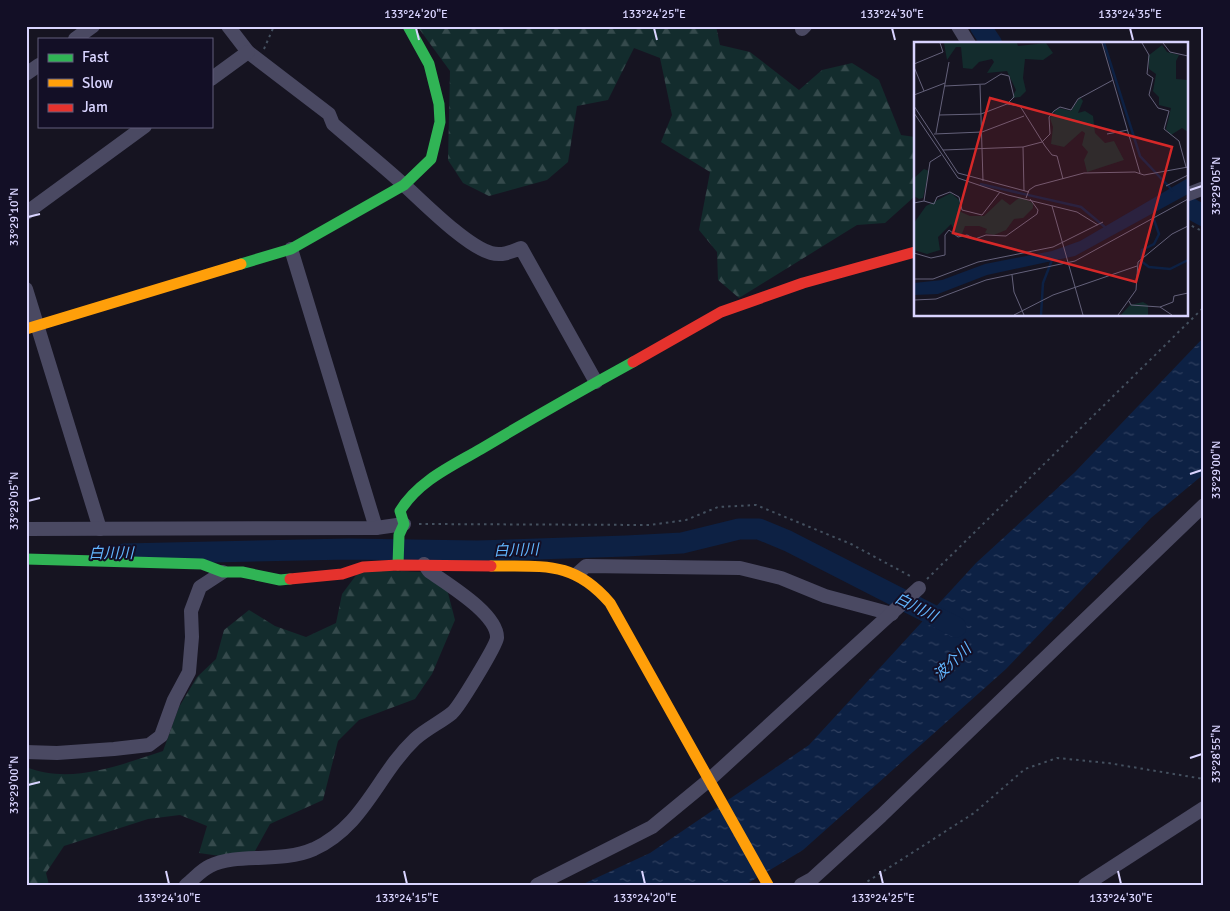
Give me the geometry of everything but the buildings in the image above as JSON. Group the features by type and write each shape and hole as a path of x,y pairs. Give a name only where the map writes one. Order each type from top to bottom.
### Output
{"street":[{"path":"77,38 93,26"},
{"path":"228,26 254,56 329,114 333,124 404,185 427,208 478,247 491,253 505,255 521,248 596,382"},
{"path":"32,328 291,248 404,185 431,159 440,122 439,104 429,64 408,26"},
{"path":"958,26 967,42"},
{"path":"212,77 254,56"},
{"path":"26,74 38,66"},
{"path":"26,213 143,128"},
{"path":"1188,194 1204,188"},
{"path":"291,248 376,528"},
{"path":"398,561 401,530 400,511 409,496 431,479 596,382 721,312 803,283 914,252"},
{"path":"26,289 32,328 100,529"},
{"path":"801,885 812,879 881,816 1204,505"},
{"path":"26,529 376,528 401,530"},
{"path":"26,559 202,564 223,572 242,572 280,580 342,574 363,567 398,561 424,564 550,567 577,574 597,588 610,603 768,885"},
{"path":"186,885 209,866 221,862 283,858 312,850 333,838 353,821 394,763 416,738 454,712 493,650 497,638 491,620 429,571 424,564"},
{"path":"577,574 586,566 740,568 781,578 824,596 896,609"},
{"path":"26,752 58,753 149,745 161,736 174,700 189,672 192,637 191,611 200,587 223,572"},
{"path":"537,885 652,827 709,780 896,609 919,583"},
{"path":"1086,885 1204,808"}],"path":[{"path":"254,56 274,26"},
{"path":"1188,224 1204,232"},
{"path":"401,530 650,525 686,520 718,507 756,505 851,544 919,583 1204,307"},
{"path":"862,885 974,813 1025,769 1057,758 1108,763 1204,779"}],"green space":[{"path":"417,26 716,26 720,45 750,52 799,90 822,70 852,63 879,80 901,135 914,137 914,197 885,223 857,225 739,298 718,280 717,252 699,230 710,172 661,142 672,115 660,58 634,48 608,100 577,106 568,162 547,180 489,196 463,183 448,160 450,71"},
{"path":"360,570 423,572 447,589 455,620 432,674 415,699 359,720 338,741 323,800 270,824 255,851 227,857 199,853 207,826 180,815 148,819 64,846 46,873 49,885 26,885 26,767 43,772 78,774 113,767 163,751 179,707 197,677 216,659 224,630 249,610 275,626 306,637 336,623 342,594"}],"water":[{"name":"波介川","path":"1204,337 1204,474 1151,518 1006,669 803,850 745,885 581,885 650,853 809,745 976,563 1075,472"}],"waterway":[{"path":"980,26 991,42"},
{"path":"1188,207 1204,216"},
{"name":"白川川","path":"124,554 349,549 477,551 626,546 682,543 739,529 759,529 788,541 956,627"}],"traffic: fast":[{"path":"241,264 291,249 404,185 431,159 440,122 439,104 429,64 408,26"},
{"path":"398,565 399,535 404,524 400,511 416,491 447,468 633,362"},
{"path":"26,559 202,564 223,572 242,572 280,580 290,579"}],"traffic: slow":[{"path":"26,329 241,264"},
{"path":"491,566 542,567 570,573 583,579 610,603 768,885"}],"traffic: jam":[{"path":"633,362 721,312 803,283 914,252"},
{"path":"290,579 342,574 363,567 398,565 491,566"}]}
